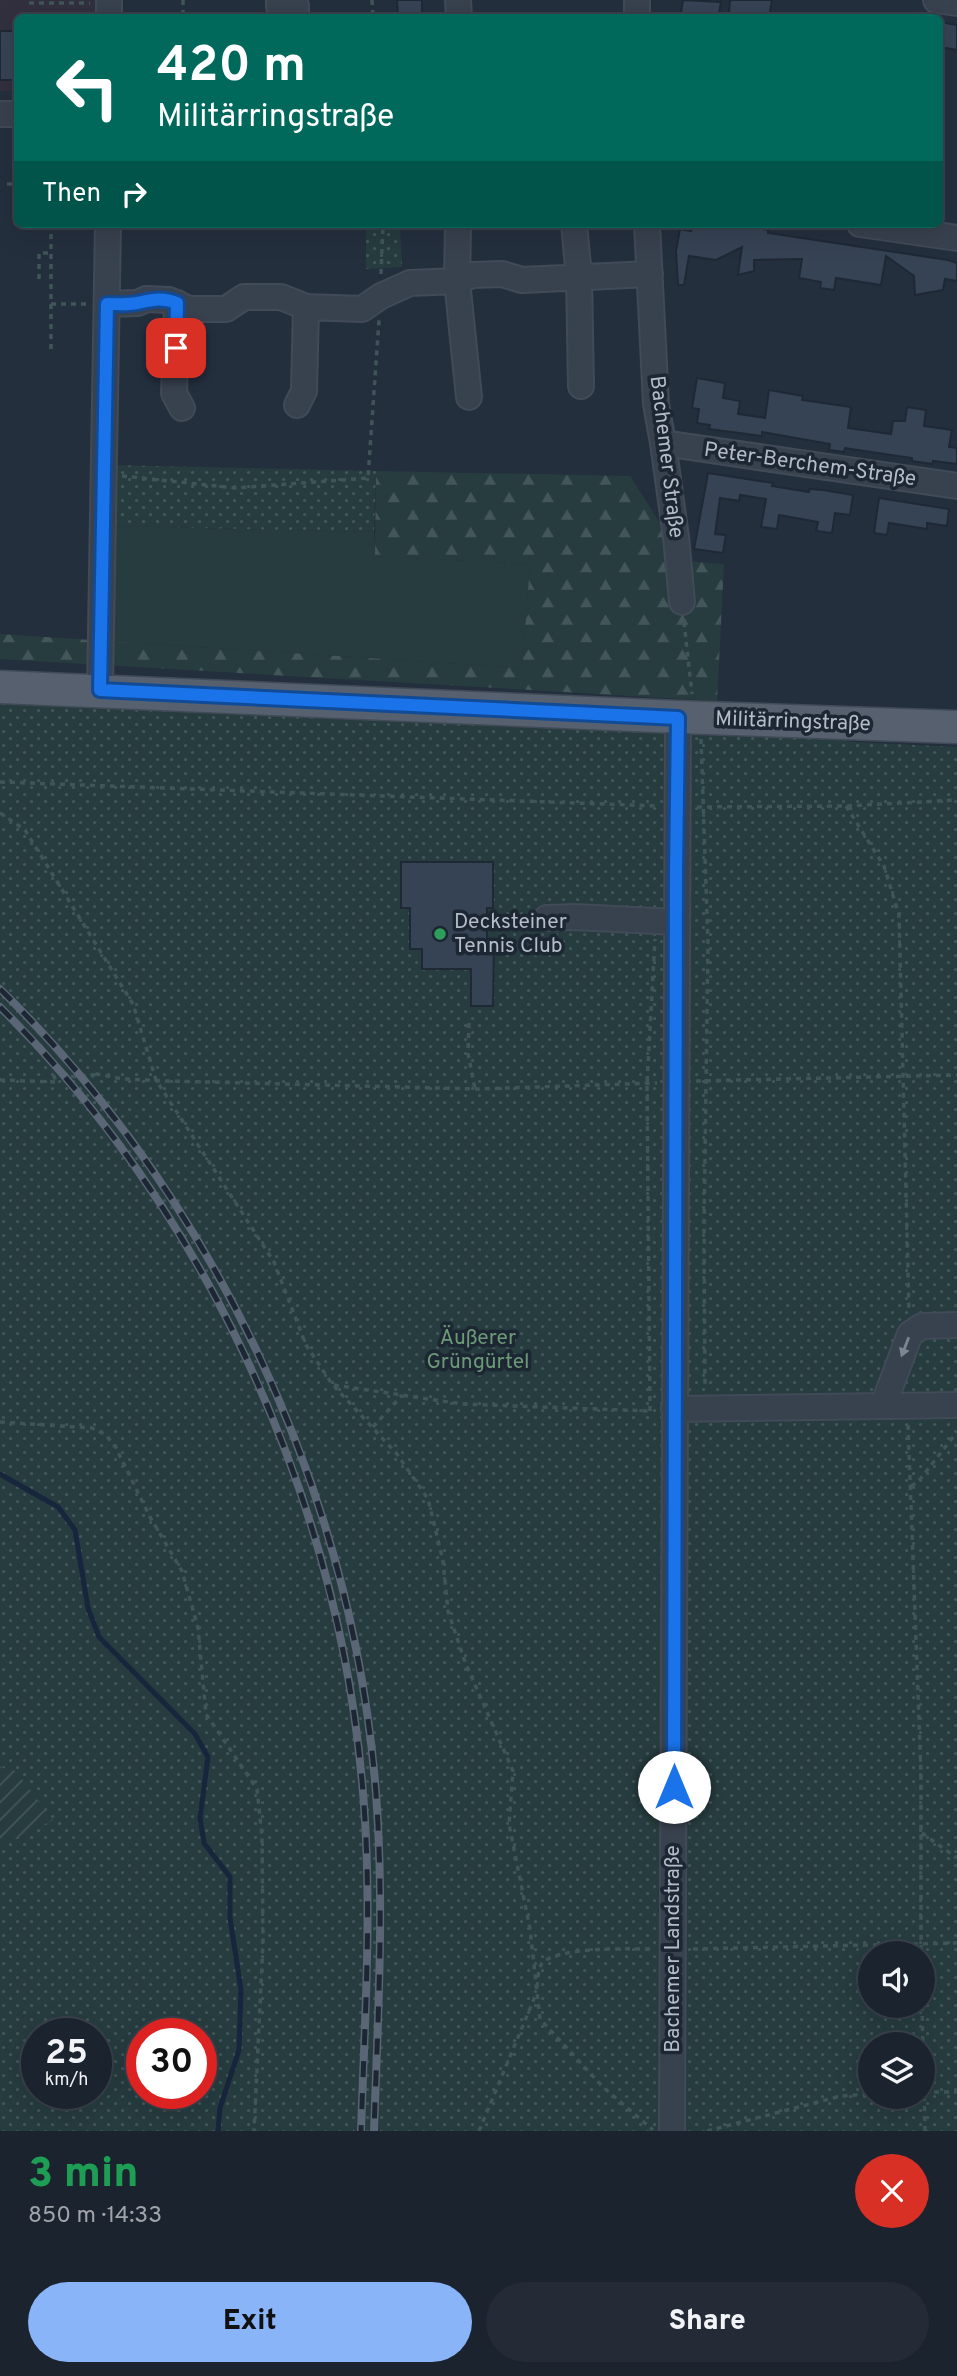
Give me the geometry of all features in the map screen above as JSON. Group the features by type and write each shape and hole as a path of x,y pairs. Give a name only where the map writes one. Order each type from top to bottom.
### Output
{"main road":[{"name":"Militärringstraße","path":"0,687 690,709 957,727"}],"street":[{"path":"279,0 279,6 296,6 296,14"},
{"path":"936,0 957,3"},
{"path":"100,690 108,228"},
{"path":"458,228 457,281 469,397"},
{"path":"574,228 579,277 581,386"},
{"name":"Bachemer Straße","path":"647,228 656,404 676,537 682,602"},
{"path":"890,228 957,237"},
{"path":"107,304 138,303 146,299 169,300 189,309 226,309 244,297 281,297 306,307 362,309 380,296 410,283 457,281 473,275 502,274 522,280 650,274"},
{"path":"177,303 174,393 182,408"},
{"path":"297,405 304,391 306,307"},
{"name":"Peter-Berchem-Straße","path":"663,443 957,486"},
{"name":"Bachemer Landstraße","path":"672,2131 674,1949 662,1410 676,1083 666,922 676,807 690,709"},
{"path":"547,918 666,922"},
{"path":"895,1405 910,1334 922,1326 957,1325"},
{"path":"662,1410 957,1405"}],"path":[{"path":"29,3 109,7"},
{"path":"7,184 14,184"},
{"path":"51,228 51,349"},
{"path":"104,473 141,480 235,488 368,478 383,228"},
{"path":"39,279 39,253 51,253"},
{"path":"51,304 107,304"},
{"path":"682,602 690,709 703,807 708,944 705,1080 705,1409"},
{"path":"0,782 676,807 846,806 957,800"},
{"path":"846,806 884,866 899,915 910,1334"},
{"path":"0,813 25,830 133,1004 156,1080 274,1262 306,1345 332,1384 397,1454 428,1499 443,1561 448,1611 465,1662 513,1770 509,1824 530,1929 540,2020 603,2087 655,2131"},
{"path":"332,1384 462,1404 662,1410 647,1084 651,982 666,922"},
{"path":"469,1023 468,1053 475,1089"},
{"path":"0,1080 57,1082 54,1077 93,1076 91,1073 124,1079 475,1089 705,1080 957,1075"},
{"path":"373,1428 402,1395"},
{"path":"895,1405 911,1486 922,1832 921,1941"},
{"path":"0,1422 92,1428 106,1435 116,1448 149,1517 182,1571 198,1629 206,1714 257,1789 262,1836 264,1943 254,2131"},
{"path":"911,1486 918,1482 957,1432"},
{"path":"922,1832 957,1858"},
{"path":"935,1943 957,1942"},
{"path":"479,2131 536,1994 541,1965 553,1955 599,1949 858,1945"},
{"path":"935,2092 957,2092"},
{"path":"707,2131 841,2096 858,2095"},
{"path":"924,2109 925,2131"}],"shaded area":[{"path":"0,0 103,0 103,14 14,14 14,91 0,91"}],"green space":[{"path":"366,228 400,228 402,267 366,269"},
{"path":"109,465 376,471 374,532 108,526"},
{"path":"376,471 630,476 684,561 724,564 717,701 0,659 0,634 522,668 530,564 375,556"},
{"path":"108,526 374,532 376,556 530,564 522,668 108,641"},
{"name":"Äußerer Grüngürtel","path":"0,701 825,733 852,742 957,747 957,2131 0,2131"},
{"path":"0,1767 16,1771 53,1820 0,1846"}],"building":[{"path":"397,0 422,0 422,14 398,14"},
{"path":"683,0 721,2 719,14 681,14"},
{"path":"730,0 772,0 770,14 729,13"},
{"path":"943,23 957,25 957,50 943,48"},
{"path":"0,31 14,31 14,80 0,80"},
{"path":"692,228 756,228 768,230 768,233 948,260 957,263 957,281 945,279 943,290 915,295 914,276 886,256 881,285 836,278 834,290 820,288 821,282 799,278 802,259 754,260 754,271 738,275 742,247 716,260 689,256 684,285 678,285 676,251 680,229 691,231"},
{"path":"697,378 725,383 723,398 740,401 738,414 765,418 769,390 803,396 802,400 851,407 848,428 891,434 893,421 905,421 907,407 926,410 924,426 952,430 949,447 957,448 957,464 912,461 912,458 845,448 844,452 829,450 830,444 762,432 762,436 709,429 710,425 697,423 699,409 692,408"},
{"path":"708,473 773,483 772,486 809,492 809,489 853,495 850,515 835,513 832,533 816,531 818,522 779,515 777,529 761,527 766,499 740,495 739,501 720,498 715,534 726,535 723,553 694,549"},
{"path":"879,498 949,509 947,526 927,523 927,529 889,523 887,535 874,533"},
{"name":"Decksteiner Tennis Club","path":"401,862 493,862 493,908 487,908 487,946 494,946 493,1006 471,1006 471,969 422,969 422,949 410,949 410,908 401,908"}],"waterway":[{"path":"0,1474 58,1507 75,1530 88,1608 99,1637 195,1734 208,1757 200,1818 204,1843 230,1877 230,1918 241,1990 239,2050 220,2108 218,2131"}],"railway":[{"path":"0,989 76,1071 144,1159 205,1253 257,1352 301,1455 335,1562 360,1671 375,1781 380,1912 374,2131"},
{"path":"0,1007 73,1087 139,1173 198,1265 248,1362 290,1464 323,1568 347,1674 362,1781 368,1912 361,2131"}],"place":[{"name":"Decksteiner Tennis Club","path":"440,934"}],"route":[{"path":"176,348 177,303 146,299 138,303 107,304 100,690 678,718 674,1787"}]}
